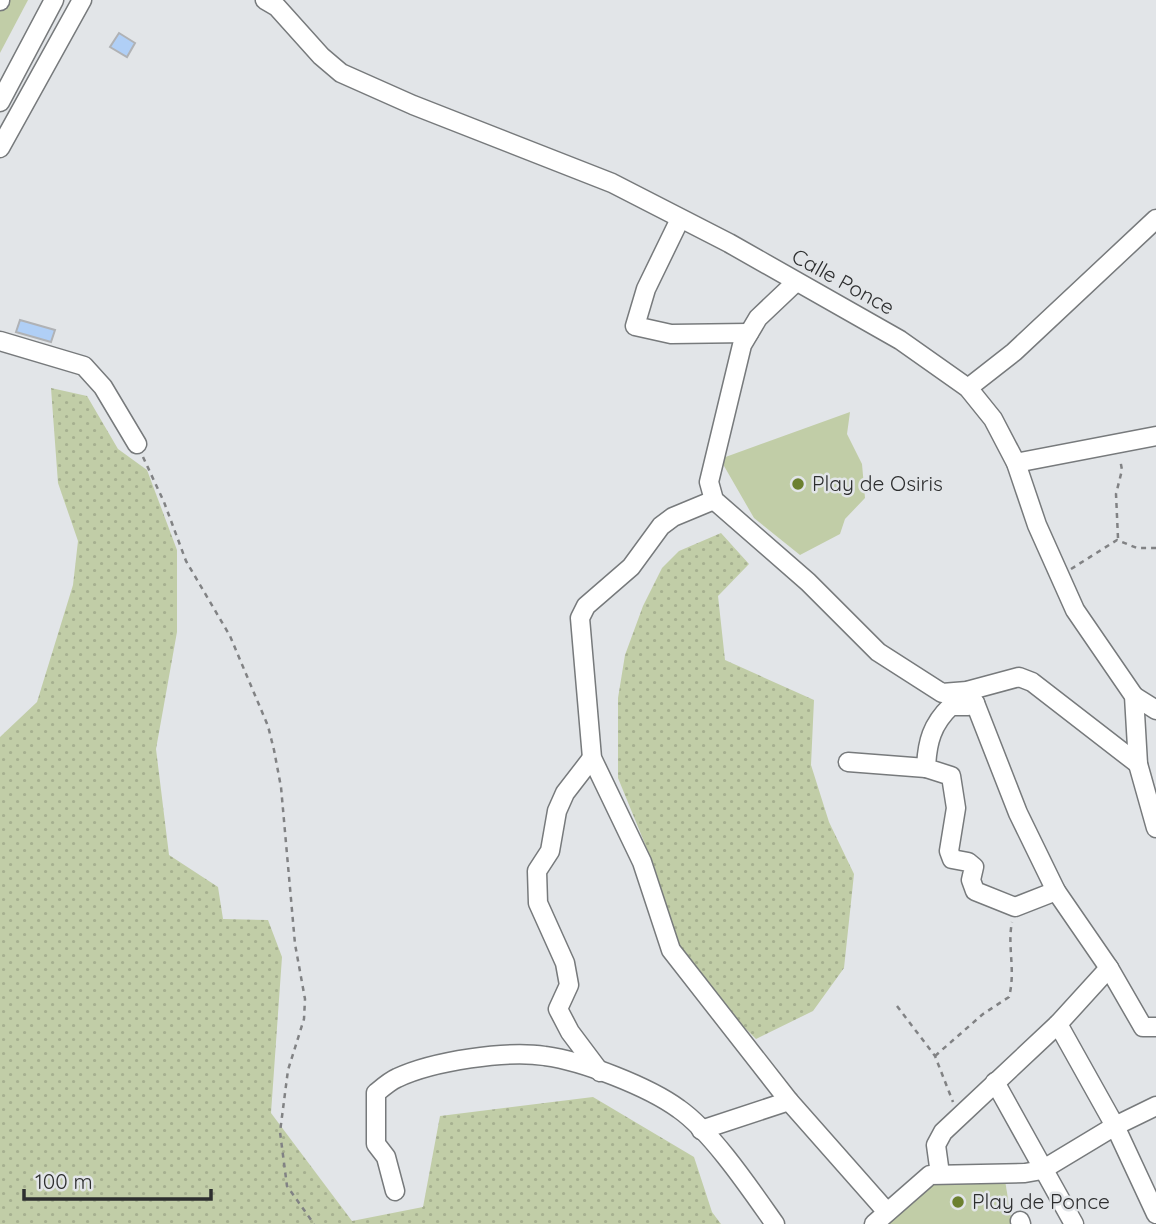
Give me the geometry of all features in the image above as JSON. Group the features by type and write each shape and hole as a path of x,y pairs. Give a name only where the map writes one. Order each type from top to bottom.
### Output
{"street":[{"path":"0,148 82,0"},
{"name":"Calle Ponce","path":"265,0 277,7 321,56 341,73 413,106 612,183 900,340 968,388 993,419 1016,463 1037,524 1074,610 1134,695"},
{"path":"0,102 49,4"},
{"path":"680,219 646,289 635,326 671,334 749,332"},
{"path":"968,388 1014,352 1156,219"},
{"path":"796,282 758,318 749,332 733,376 714,457 709,482 715,500 808,582 878,652 942,693 971,697 1019,677 1031,682 1138,764"},
{"path":"0,341 83,366 103,387 137,444"},
{"path":"1016,463 1156,436"},
{"path":"715,500 673,517 661,526 631,567 586,606 580,618 592,758 642,862 671,950 880,1218 922,1179 940,1174 1025,1174 1042,1170 1115,1126 1156,1106"},
{"path":"1134,695 1156,710"},
{"path":"1134,695 1138,764 1156,828"},
{"path":"926,768 927,751 936,720 951,706 968,706 971,697"},
{"path":"971,697 1018,813 1056,891 1109,968 1143,1027 1156,1027"},
{"path":"592,758 565,793 557,811 550,851 537,871 535,890 537,903 565,963 569,985 558,1009 570,1032 600,1072"},
{"path":"848,762 926,768 951,776 956,808 949,851 952,859 968,862 974,867 971,880 975,891 1015,907 1056,891"},
{"path":"940,1174 936,1145 957,1115 1058,1024 1109,968"},
{"path":"1058,1024 1115,1126 1156,1214"},
{"path":"395,1191 386,1157 376,1144 376,1093 397,1078 467,1060 544,1056 600,1072 652,1092 681,1110 750,1188 775,1224"},
{"path":"995,1082 1074,1224"},
{"path":"701,1130 789,1101"}],"path":[{"path":"1116,442 1122,470 1116,494 1118,540"},
{"path":"137,444 164,502 186,561 230,636 268,726 274,750 281,787 295,944 305,999 304,1019 288,1070 280,1132 287,1186 314,1224"},
{"path":"1118,540 1137,548 1156,548"},
{"path":"1060,578 1083,558 1118,540"},
{"path":"935,1056 1009,996 1014,977 1009,937 1015,907"},
{"path":"897,1006 935,1056 957,1115"}],"green space":[{"path":"0,0 28,0 0,53"},
{"path":"51,388 87,396 118,449 147,470 177,550 177,632 156,749 169,855 218,887 223,919 268,920 282,957 271,1113 352,1221 423,1207 440,1116 593,1097 694,1157 712,1212 721,1224 0,1224 0,737 37,702 73,585 78,541 58,483"},
{"name":"Play de Osiris","path":"850,412 847,434 862,464 865,498 845,519 840,534 800,555 754,518 720,459"},
{"path":"721,533 749,564 718,596 725,660 814,700 811,765 829,822 854,874 844,968 813,1011 756,1039 727,1010 678,943 654,866 618,778 618,698 625,655 643,606 662,568 679,551"},
{"name":"Play de Ponce","path":"934,1180 1005,1180 1012,1224 883,1224"}],"building":[{"path":"119,33 135,43 127,57 110,47"},
{"path":"20,320 55,330 51,342 16,332"}],"place":[{"name":"Play de Osiris","path":"798,484"},
{"name":"Play de Ponce","path":"958,1202"}]}
